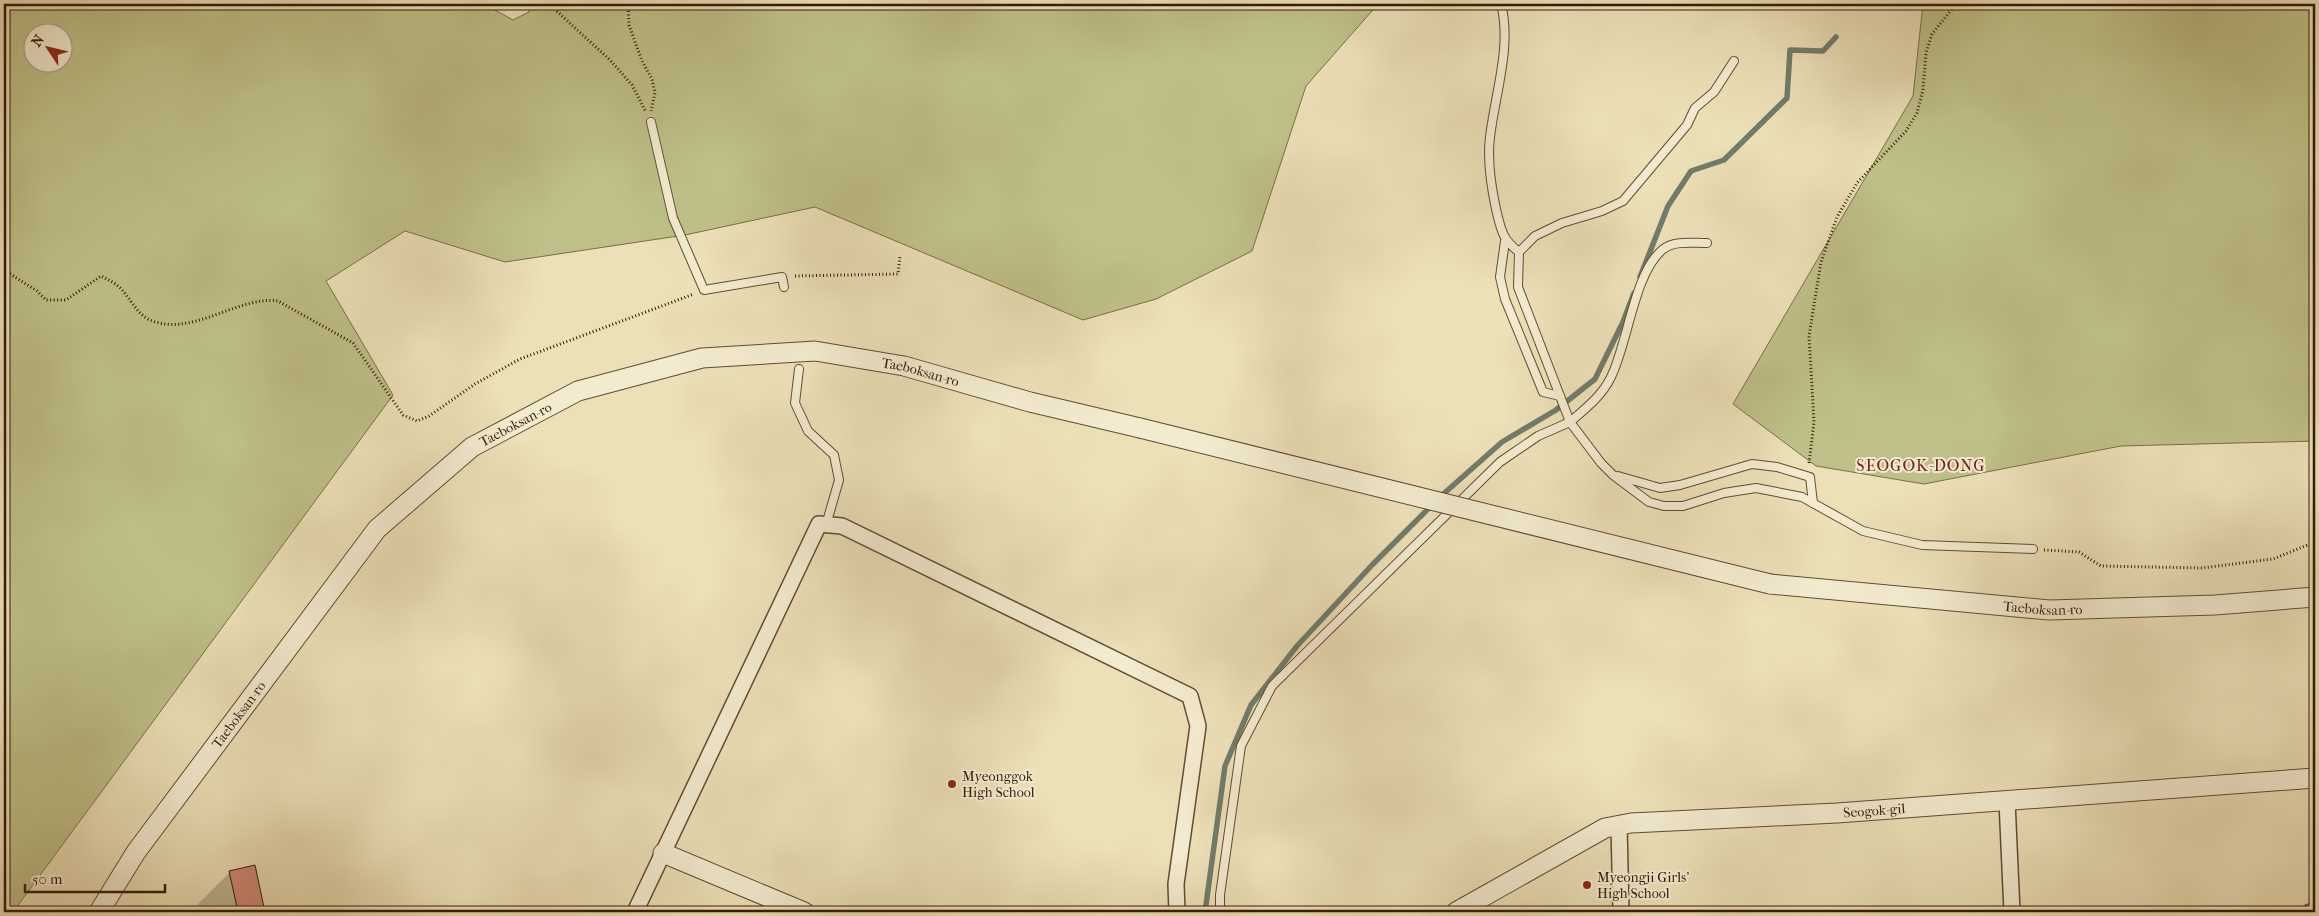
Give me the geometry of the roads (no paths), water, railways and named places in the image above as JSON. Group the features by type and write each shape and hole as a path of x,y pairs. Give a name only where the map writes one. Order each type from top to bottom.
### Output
{"street":[{"name":"Taeboksan-ro","path":"99,912 136,852 377,529 472,447 578,391 702,358 815,351 904,366 1030,402 1770,584 2049,610 2215,605 2315,596"},
{"path":"635,912 819,524 842,526 1190,696 1198,726 1176,884 1177,912"},
{"name":"Seogok-gil","path":"1456,912 1604,828 2315,778"},
{"path":"2007,800 2012,912"},
{"path":"1619,826 1621,912"},
{"path":"663,853 804,912"},
{"path":"2310,912 2315,911"}],"lane":[{"path":"1501,4 1505,20 1502,60 1490,139 1490,185 1505,241 1500,277 1505,299 1543,392 1560,396"},
{"path":"1734,61 1714,92 1695,108 1682,131 1622,201 1602,211 1562,223 1535,236 1519,252 1518,287 1570,422 1601,463 1613,475 1649,502 1664,506 1683,506 1724,493 1756,488 1802,497 1863,532 1922,545 2033,549"},
{"path":"651,122 673,218 704,290 782,276 784,287"},
{"path":"1505,241 1519,252"},
{"path":"1220,912 1220,895 1241,746 1272,686 1500,462 1538,436 1570,422 1597,398 1611,377 1644,278 1653,261 1663,249 1676,243 1707,243"},
{"path":"799,369 796,403 808,431 834,456 839,480 826,525"},
{"path":"1613,475 1660,488 1680,485 1752,464 1777,467 1810,477 1813,503"}],"waterway":[{"path":"1640,277 1668,206 1691,171 1724,160 1787,98 1790,50 1823,51 1836,37"},
{"path":"1440,497 1502,442 1556,410 1595,379 1623,322 1634,293"},
{"path":"1205,912 1225,766 1251,705 1297,646 1373,564 1433,504"}],"place":[{"name":"Myeonggok High School","path":"952,784"},
{"name":"Myeongji Girls' High School","path":"1587,885"}],"district":[{"name":"SEOGOK-DONG","path":"1921,465"}]}
